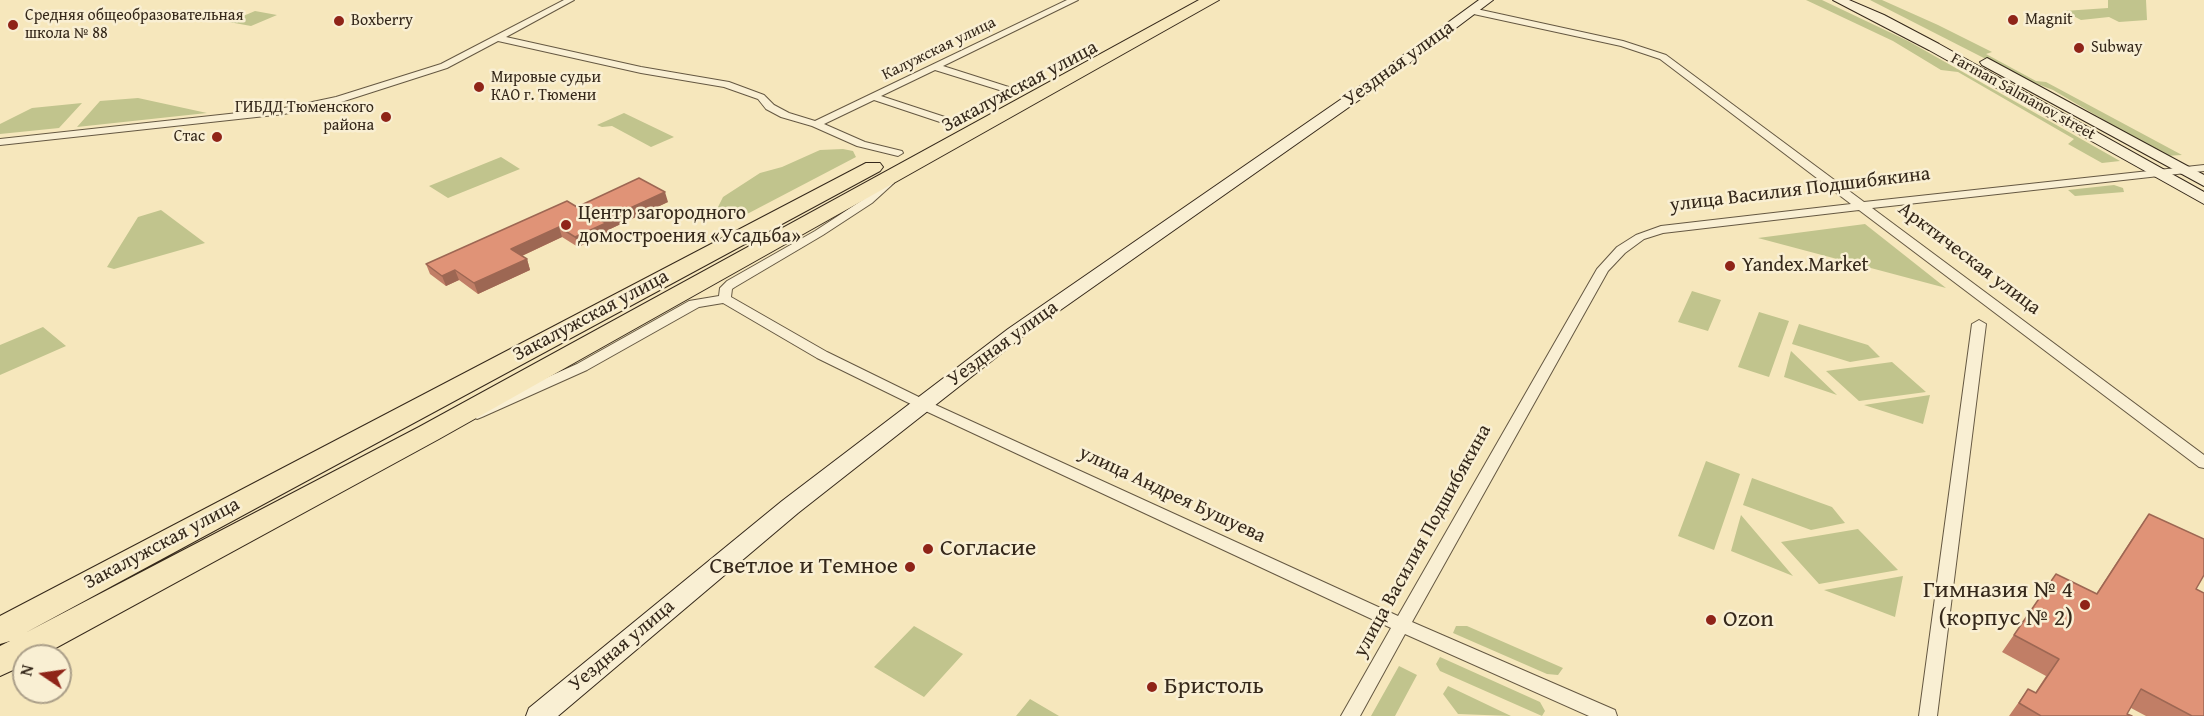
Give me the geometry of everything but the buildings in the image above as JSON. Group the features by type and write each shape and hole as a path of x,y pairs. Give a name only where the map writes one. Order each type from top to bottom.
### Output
{"highway":[{"name":"Закалужская улица","path":"0,631 901,161 953,123 1182,0"},
{"path":"0,662 429,433 901,161 1211,0"}],"street":[{"path":"0,142 284,111 338,100 454,62 570,0"},
{"name":"Калужская улица","path":"816,124 1074,0"},
{"name":"Farman Salmanov street","path":"1839,0 1880,18 1934,47 2204,199"},
{"name":"Farman Salmanov street","path":"1864,0 1933,33 2204,181"},
{"name":"Арктическая улица","path":"1480,5 1663,57 2204,463"},
{"name":"Уездная улица","path":"539,716 790,507 1015,333 1374,83 1480,5"},
{"path":"429,433 503,405 582,367 694,304 707,300 725,299 726,288 731,284 829,227 868,201 901,161 816,124 785,115 770,107 761,98 726,84 640,70 497,38"},
{"path":"936,67 1012,91"},
{"path":"874,97 953,123"},
{"name":"улица Василия Подшибякина","path":"1350,716 1582,304 1604,269 1621,250 1640,237 1660,230 1861,204 2204,168"},
{"name":"улица Андрея Бушуева","path":"725,299 822,354 922,404 1402,625 1608,716"},
{"path":"1928,716 1978,324"}],"green space":[{"path":"1806,0 1822,0 1908,41 2120,161 2102,163 2068,144 2074,139 1958,72 1941,70 1893,41"},
{"path":"1870,0 1882,0 1938,25 1992,52 1986,54 2036,81 2046,82 2182,155 2165,156 2053,90 2027,80"},
{"path":"2108,0 2146,0 2147,20 2119,22 2109,17 2081,20 2064,11 2108,8"},
{"path":"255,11 277,15 251,26 229,22"},
{"path":"138,98 207,113 77,127 100,101"},
{"path":"82,103 59,128 0,134 0,124 32,108"},
{"path":"624,113 674,137 651,147 612,126 597,125"},
{"path":"820,150 853,151 856,157 749,213 733,218 717,209 723,197 760,173 782,167"},
{"path":"501,157 520,169 448,198 429,186"},
{"path":"2114,185 2123,188 2124,192 2075,196 2068,190"},
{"path":"161,210 205,243 114,269 107,267 138,217"},
{"path":"1865,224 1946,288 1758,238"},
{"path":"1692,291 1721,300 1708,331 1678,322"},
{"path":"1759,312 1789,321 1769,377 1738,367"},
{"path":"1799,324 1868,345 1880,357 1850,362 1792,344"},
{"path":"43,327 66,346 0,375 0,345"},
{"path":"1791,351 1837,395 1784,377"},
{"path":"1892,362 1926,392 1859,401 1826,371"},
{"path":"1930,395 1923,424 1864,405"},
{"path":"1706,461 1740,474 1714,550 1678,536"},
{"path":"1752,478 1832,507 1845,523 1811,530 1743,505"},
{"path":"1741,515 1793,576 1731,551"},
{"path":"1858,529 1898,570 1819,584 1781,542"},
{"path":"1903,576 1895,617 1824,590"},
{"path":"914,626 963,654 924,697 874,667"},
{"path":"1456,626 1467,626 1563,668 1558,675 1547,674 1453,633"},
{"path":"1440,657 1540,702 1545,711 1542,716 1440,671 1436,664"},
{"path":"1399,666 1417,675 1395,716 1371,716"},
{"path":"1448,686 1511,716 1458,714 1443,694"},
{"path":"1030,699 1059,716 1016,716"}],"place":[{"name":"Magnit","path":"2013,20"},
{"name":"Boxberry","path":"339,21"},
{"name":"Средняя общеобразовательная школа № 88","path":"13,25"},
{"name":"Subway","path":"2079,48"},
{"name":"Мировые судьи КАО г. Тюмени","path":"479,87"},
{"name":"ГИБДД Тюменского района","path":"386,117"},
{"name":"Стас","path":"217,137"},
{"name":"Центр загородного домостроения «Усадьба»","path":"566,225"},
{"name":"Yandex.Market","path":"1730,266"},
{"name":"Согласие","path":"928,549"},
{"name":"Светлое и Темное","path":"910,567"},
{"name":"Гимназия № 4 (корпус № 2)","path":"2085,605"},
{"name":"Ozon","path":"1711,620"},
{"name":"Бристоль","path":"1152,687"}]}
